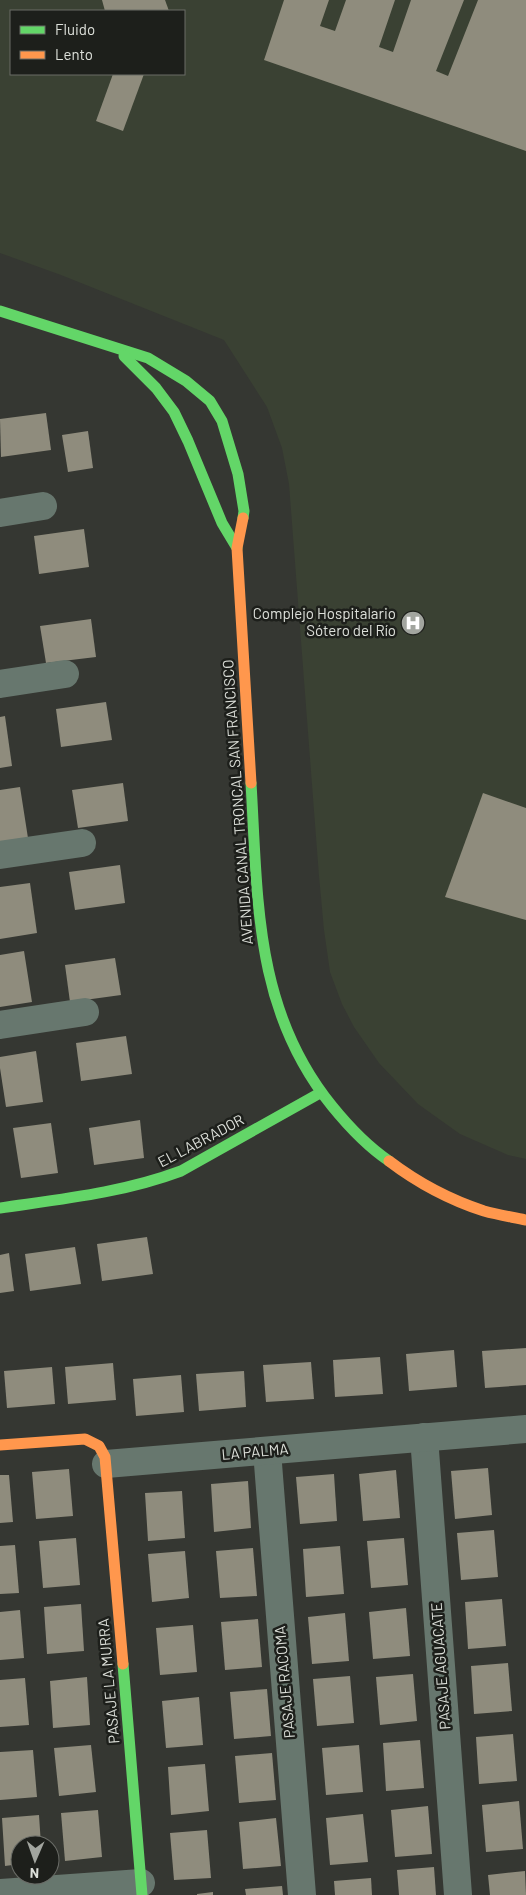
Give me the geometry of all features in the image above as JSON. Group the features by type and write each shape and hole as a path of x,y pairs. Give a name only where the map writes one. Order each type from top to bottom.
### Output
{"main road":[{"name":"AVENIDA CANAL TRONCAL SAN FRANCISCO","path":"0,311 148,358 186,381 210,401 222,421 238,474 244,511 237,548 252,813 263,948 270,983 281,1018 300,1060 320,1092 341,1119 365,1142 392,1164 423,1184 456,1200 486,1211 526,1220"},
{"name":"AVENIDA CANAL TRONCAL SAN FRANCISCO","path":"114,348 156,388 174,412 192,449 222,523 237,548"},
{"name":"EL LABRADOR","path":"0,1208 129,1189 157,1181 181,1171 320,1092"},
{"path":"0,1445 85,1439 99,1446 105,1457 106,1464"},
{"name":"PASAJE LA MURRA","path":"106,1464 141,1889"}],"street":[{"path":"0,513 44,506"},
{"path":"0,684 65,674"},
{"path":"0,856 82,843"},
{"path":"0,1025 85,1012"},
{"name":"LA PALMA","path":"106,1464 268,1460 424,1438 526,1429"},
{"name":"PASAJE AGUACATE","path":"424,1438 458,1895"},
{"name":"PASAJE RACOMA","path":"268,1460 302,1895"},
{"path":"0,1893 141,1889"}],"shaded area":[{"name":"Complejo Hospitalario Sótero del Río","path":"0,0 526,0 526,1159 508,1155 460,1134 418,1104 379,1063 354,1027 342,1004 330,972 319,876 289,484 282,448 267,407 224,340 61,275 0,253"}],"building":[{"path":"102,0 165,0 169,10 105,10"},
{"path":"284,0 329,0 320,26 335,31 346,0 395,0 379,47 393,52 411,0 464,0 436,71 448,76 478,0 526,0 526,151 264,60"},
{"path":"113,75 144,75 123,131 96,121"},
{"path":"46,413 51,450 1,457 0,419"},
{"path":"88,431 93,468 68,472 62,435"},
{"path":"84,529 89,567 39,574 34,536"},
{"path":"91,619 96,657 46,663 40,626"},
{"path":"106,702 112,740 61,747 56,709"},
{"path":"5,716 12,766 0,768 0,717"},
{"path":"123,783 128,821 78,828 72,790"},
{"path":"20,787 28,838 0,842 0,790"},
{"path":"483,793 526,808 526,920 445,897"},
{"path":"120,865 125,903 75,910 69,872"},
{"path":"30,883 37,933 0,939 0,887"},
{"path":"24,951 32,1002 0,1007 0,955"},
{"path":"115,958 121,995 70,1002 65,965"},
{"path":"126,1036 132,1074 81,1081 76,1043"},
{"path":"36,1051 43,1102 6,1107 0,1057"},
{"path":"140,1120 144,1158 94,1165 89,1128"},
{"path":"51,1123 58,1173 21,1178 13,1128"},
{"path":"147,1237 153,1274 102,1281 97,1244"},
{"path":"75,1247 81,1284 30,1291 25,1254"},
{"path":"9,1253 14,1291 0,1293 0,1255"},
{"path":"526,1348 526,1385 485,1388 482,1351"},
{"path":"454,1350 457,1387 409,1391 406,1354"},
{"path":"380,1357 383,1394 335,1397 333,1360"},
{"path":"311,1362 314,1399 266,1402 263,1365"},
{"path":"113,1363 116,1400 68,1404 65,1367"},
{"path":"52,1367 55,1404 7,1408 4,1371"},
{"path":"244,1371 246,1407 199,1411 196,1374"},
{"path":"181,1375 184,1412 136,1416 133,1379"},
{"path":"488,1468 492,1515 455,1519 451,1471"},
{"path":"69,1469 73,1516 36,1519 32,1472"},
{"path":"396,1470 400,1518 363,1521 359,1474"},
{"path":"334,1474 337,1521 300,1524 296,1477"},
{"path":"0,1475 9,1475 13,1522 0,1523"},
{"path":"248,1481 251,1528 214,1532 211,1484"},
{"path":"182,1491 185,1538 148,1541 145,1493"},
{"path":"494,1530 498,1577 461,1580 457,1533"},
{"path":"76,1538 80,1585 43,1588 39,1541"},
{"path":"404,1538 408,1585 371,1588 367,1541"},
{"path":"15,1545 19,1593 0,1594 0,1546"},
{"path":"340,1546 344,1594 306,1597 303,1549"},
{"path":"253,1548 257,1596 220,1598 216,1551"},
{"path":"185,1551 189,1598 152,1602 148,1554"},
{"path":"502,1599 506,1646 468,1649 465,1602"},
{"path":"81,1604 84,1651 47,1654 44,1607"},
{"path":"406,1608 410,1656 373,1659 369,1612"},
{"path":"20,1610 24,1658 0,1660 0,1612"},
{"path":"345,1613 349,1661 312,1664 308,1617"},
{"path":"258,1619 262,1667 225,1670 221,1622"},
{"path":"193,1625 197,1672 160,1675 156,1628"},
{"path":"508,1663 512,1711 474,1714 471,1666"},
{"path":"413,1674 417,1721 380,1725 376,1677"},
{"path":"350,1676 354,1723 317,1726 313,1679"},
{"path":"87,1677 90,1725 53,1728 50,1681"},
{"path":"25,1678 29,1725 0,1727 0,1680"},
{"path":"267,1689 271,1736 234,1739 230,1692"},
{"path":"199,1697 203,1745 166,1748 162,1701"},
{"path":"513,1734 517,1781 479,1784 476,1737"},
{"path":"420,1740 424,1788 386,1791 383,1743"},
{"path":"91,1745 96,1792 59,1796 54,1748"},
{"path":"359,1745 363,1792 326,1795 322,1748"},
{"path":"33,1750 37,1797 0,1800 0,1752"},
{"path":"272,1753 276,1800 239,1803 235,1756"},
{"path":"205,1764 209,1811 171,1815 168,1767"},
{"path":"519,1801 523,1849 486,1852 482,1805"},
{"path":"428,1806 432,1854 395,1857 391,1810"},
{"path":"98,1810 102,1857 65,1861 61,1813"},
{"path":"363,1814 368,1862 330,1865 326,1818"},
{"path":"39,1815 40,1835 10,1835 10,1865 5,1866 2,1818"},
{"path":"276,1818 281,1866 243,1869 239,1822"},
{"path":"207,1830 211,1878 174,1880 170,1833"},
{"path":"434,1867 436,1895 399,1895 397,1870"},
{"path":"525,1871 526,1895 490,1895 488,1875"},
{"path":"371,1878 372,1895 335,1895 334,1881"},
{"path":"282,1886 283,1895 246,1895 245,1889"},
{"path":"213,1892 213,1895 197,1895 197,1894"}],"traffic: fast":[{"path":"0,311 148,358 186,381 210,401 222,421 238,474 244,511 243,518"},
{"path":"124,356 156,388 174,412 222,523 237,548"},
{"path":"251,783 259,911 265,952 274,992 287,1031 306,1069 332,1106 359,1136 389,1161"},
{"path":"0,1208 114,1190 159,1179 181,1171 320,1093"},
{"path":"123,1664 142,1895"}],"traffic: slow":[{"path":"243,518 237,548 251,783"},
{"path":"389,1161 411,1177 459,1202 484,1211 526,1220"},
{"path":"0,1445 85,1439 99,1446 105,1457 123,1664"}],"place":[{"name":"Complejo Hospitalario Sótero del Río","path":"413,623"}]}
